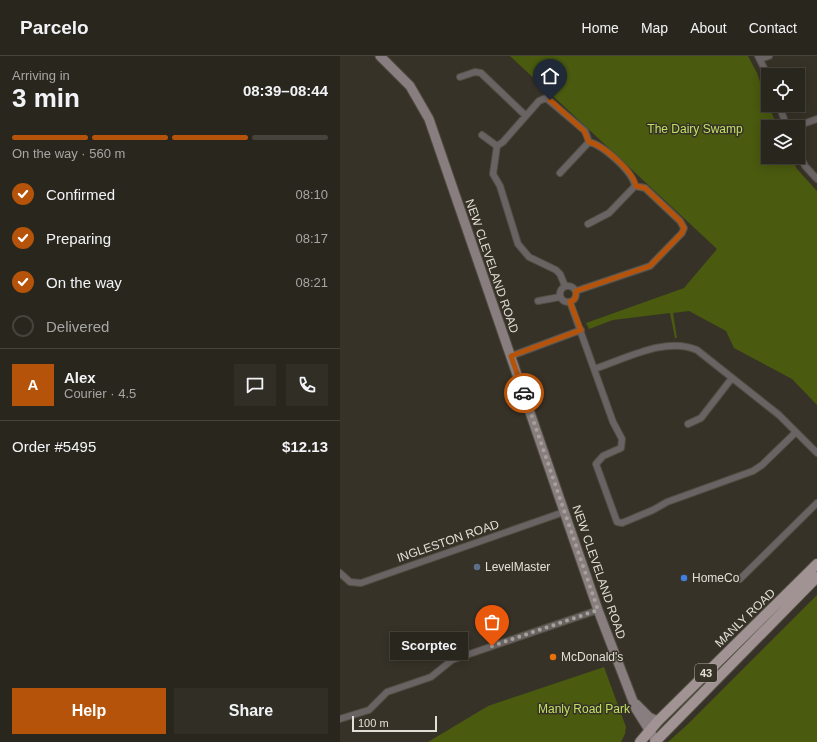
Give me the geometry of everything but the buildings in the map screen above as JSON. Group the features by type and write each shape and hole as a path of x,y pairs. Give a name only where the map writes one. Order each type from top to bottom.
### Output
{"main road":[{"name":"MANLY ROAD","path":"645,736 658,721 817,564"},
{"name":"MANLY ROAD","path":"656,742 817,577"}],"street":[{"name":"NEW CLEVELAND ROAD","path":"380,56 410,86 429,119 598,610 632,700 649,717 658,721"},
{"path":"764,68 759,58 769,56"},
{"path":"460,77 475,72 482,73 526,116"},
{"path":"565,286 556,270 529,257 518,244 500,186 493,174 497,146 503,142 543,99 550,100 584,131 589,142 599,145 629,172 636,186"},
{"path":"805,123 817,119"},
{"path":"482,135 497,146"},
{"path":"560,172 589,142"},
{"path":"804,164 817,179"},
{"path":"588,224 609,214 636,186"},
{"path":"576,291 650,266 682,233 684,228 680,221 645,188 636,186"},
{"path":"565,286 570,286 576,291"},
{"path":"565,286 560,291 560,297 563,301 570,302 575,299 576,291"},
{"path":"538,301 560,297"},
{"path":"570,302 613,422 622,439 621,448 603,456 596,464 616,522 622,523 653,510 667,502 753,471 762,465 796,432"},
{"path":"511,356 581,330"},
{"path":"594,369 664,345 687,345 697,350 779,415 817,453"},
{"path":"688,424 701,418 732,378"},
{"path":"740,579 817,503"},
{"name":"INGLESTON ROAD","path":"340,573 350,582 361,583 564,512"},
{"path":"340,719 369,710 387,692 431,677 452,660 598,610"},
{"name":"NEW CLEVELAND ROAD","path":"632,700 631,711 638,726 645,736 656,742"}],"green space":[{"name":"The Dairy Swamp","path":"510,56 748,56 761,85 761,112 771,112 775,120 761,120 761,164 794,164 797,169 817,191 817,405 792,379 734,348 726,331 689,311 673,313 677,338 675,338 670,313 613,320 589,329 586,323 684,288 717,249"},
{"path":"817,595 817,742 668,742 688,724"},
{"name":"Manly Road Park","path":"604,667 626,727 625,734 621,742 428,742 488,706"}],"way so far":[{"path":"492,646 598,610 524,393"}],"place":[{"name":"LevelMaster","path":"477,567"},
{"name":"HomeCo","path":"684,578"},
{"name":"Scorptec","path":"492,646"},
{"name":"McDonald's","path":"553,657"}],"route":[{"path":"524,393 511,356 581,330 570,302 575,299 576,291 647,268 682,233 684,228 680,221 645,188 636,186 633,177 629,172 599,145 589,142 584,131 550,100"}]}
